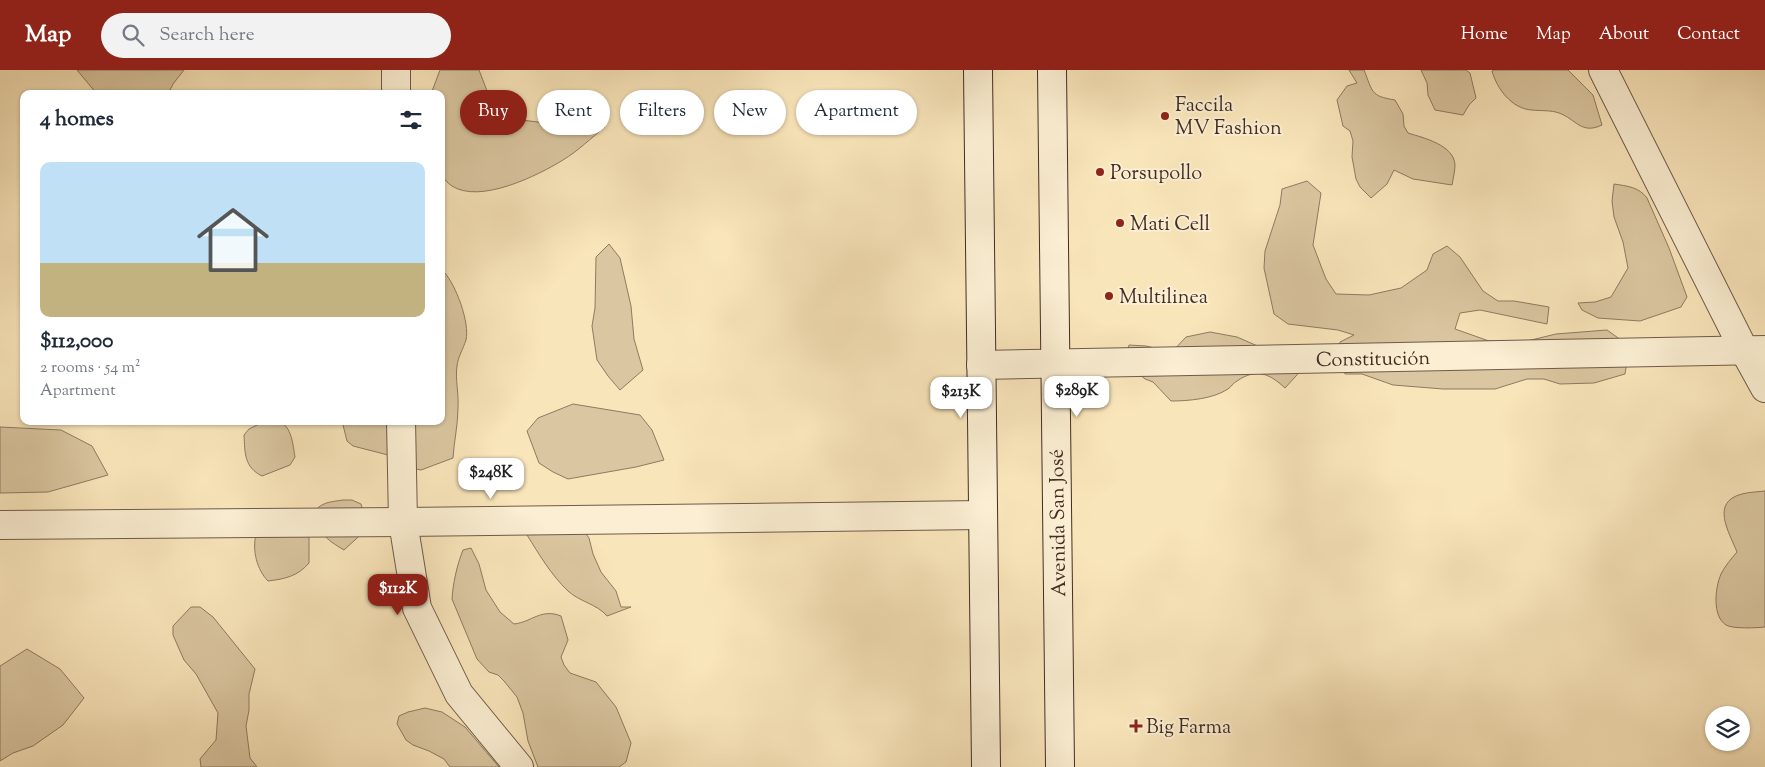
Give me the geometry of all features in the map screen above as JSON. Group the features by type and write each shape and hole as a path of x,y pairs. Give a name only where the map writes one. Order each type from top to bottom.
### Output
{"street":[{"path":"396,70 396,90"},
{"path":"978,70 986,767"},
{"name":"Avenida San José","path":"1052,70 1060,767"},
{"path":"1603,70 1755,350 1765,388"},
{"name":"Constitución","path":"981,365 1755,350"},
{"path":"401,425 403,522 417,608 459,694 519,767"},
{"path":"0,525 983,515"}],"shaded area":[{"path":"77,70 184,70 170,90 94,90"},
{"path":"440,70 479,70 487,90 460,90 460,135 527,135 527,121 537,122 537,135 596,135 569,156 524,180 493,190 464,191 451,185 445,179 445,90 432,90"},
{"path":"1349,70 1364,70 1371,88 1377,95 1395,100 1403,114 1404,126 1408,133 1437,143 1449,152 1455,165 1452,185 1413,179 1394,170 1387,184 1371,198 1360,187 1356,179 1352,157 1353,141 1350,131 1343,126 1337,100 1347,86 1357,83"},
{"path":"1421,70 1466,70 1470,73 1476,98 1463,115 1435,110 1428,95 1427,83"},
{"path":"1568,70 1593,95 1602,125 1595,128 1584,127 1553,111 1525,109 1518,106 1506,97 1498,85 1492,71"},
{"path":"1307,181 1321,193 1313,245 1326,279 1336,294 1369,295 1401,288 1427,270 1433,254 1447,246 1460,257 1483,291 1498,301 1514,301 1549,307 1547,324 1480,310 1460,313 1455,329 1489,341 1523,342 1556,334 1607,330 1621,340 1628,356 1625,374 1594,383 1560,384 1544,379 1527,379 1495,389 1443,389 1393,385 1362,374 1345,374 1339,359 1340,342 1354,335 1338,330 1288,324 1274,314 1264,268 1265,251 1280,205 1282,189"},
{"path":"1614,184 1636,189 1647,198 1669,248 1687,297 1681,307 1640,321 1598,318 1582,310 1578,303 1595,302 1611,297 1628,268 1623,242 1614,217 1612,201"},
{"path":"609,244 620,258 631,306 634,339 643,370 620,390 597,360 592,326 595,308 596,257"},
{"path":"445,273 461,305 467,333 457,366 458,414 453,458 421,470 412,468 388,455 353,446 347,441 343,425 445,425"},
{"path":"1210,332 1237,337 1269,351 1316,354 1285,388 1268,376 1250,374 1228,389 1215,395 1193,400 1171,401 1153,382 1139,374 1127,353 1129,345 1146,346 1172,352 1186,337"},
{"path":"573,404 640,415 652,430 664,460 568,479 553,472 539,463 527,431 538,418"},
{"path":"257,425 284,425 291,436 295,457 290,465 262,476 256,472 249,464 245,454 244,435 249,429"},
{"path":"0,427 61,430 92,446 108,475 48,492 0,493"},
{"path":"1765,491 1765,627 1745,628 1729,626 1718,615 1716,601 1717,587 1721,574 1737,552 1727,527 1724,511 1732,498 1745,493"},
{"path":"352,500 361,504 368,528 344,550 324,535 313,514 322,505"},
{"path":"528,525 584,531 589,538 593,554 601,572 616,591 621,607 631,607 607,616 568,591 551,571 527,535"},
{"path":"309,533 309,563 291,576 268,581 256,560 256,535"},
{"path":"471,548 479,564 486,590 500,612 514,624 542,614 561,616 568,640 561,657 564,665 570,673 596,682 616,707 631,743 626,762 619,767 538,767 528,741 523,713 517,697 498,675 489,672 477,659 452,599 453,587 463,550"},
{"path":"191,607 200,607 213,617 255,669 249,694 246,726 250,758 257,767 201,767 200,759 216,740 218,713 196,674 184,660 173,635 173,626"},
{"path":"27,649 60,669 84,698 63,725 33,746 13,753 0,761 0,666"},
{"path":"425,708 442,712 465,727 499,767 450,767 444,759 406,740 397,724 399,716"}],"place":[{"name":"Faccila MV Fashion","path":"1165,116"},
{"name":"Porsupollo","path":"1100,172"},
{"name":"Mati Cell","path":"1120,223"},
{"name":"Multilinea","path":"1109,296"},
{"name":"Big Farma","path":"1136,726"}]}
